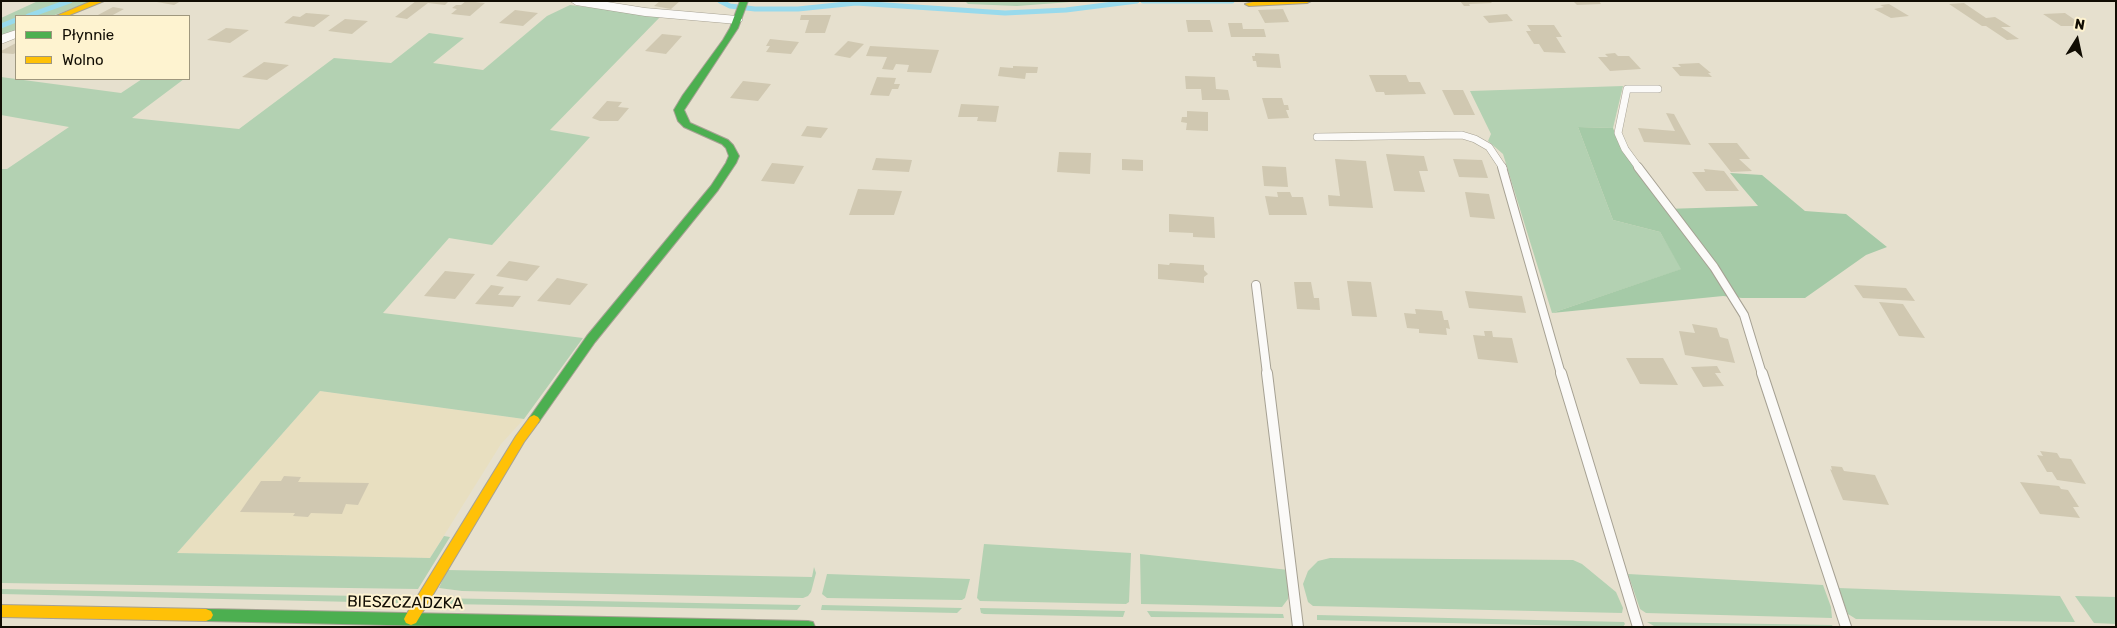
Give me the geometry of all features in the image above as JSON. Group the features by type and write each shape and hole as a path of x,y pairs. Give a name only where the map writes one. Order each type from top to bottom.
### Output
{"street":[{"path":"63,15 100,1"},
{"path":"411,619 520,439 591,339 716,188 734,156 730,147 724,142 687,125 680,116 680,110 686,96 727,40 741,9 645,12 576,1"},
{"path":"1249,4 1307,1"},
{"path":"1,40 15,34"},
{"name":"BIESZCZADZKA","path":"1,611 808,627"}],"lane":[{"path":"1658,89 1627,90 1618,133 1625,149 1714,268 1744,315 1774,414 1846,627"},
{"path":"1317,137 1462,135 1475,139 1489,148 1503,168 1550,337 1638,627"},
{"path":"1256,285 1298,627"}],"shaded area":[{"path":"320,391 524,419 501,444 430,558 177,553"}],"green space":[{"path":"38,1 92,1 55,15 15,15 15,31 1,37 1,18"},
{"path":"965,1 1084,1 1017,6 968,4"},
{"path":"570,5 661,16 550,130 590,137 492,245 449,238 383,313 583,338 524,419 320,391 177,553 430,558 444,536 450,537 418,589 1,583 1,169 7,169 69,127 1,115 1,77 121,93 140,80 183,80 132,118 239,129 334,58 391,63 429,33 464,38 433,63 483,70 547,16"},
{"path":"1623,86 1613,128 1578,127 1613,220 1660,232 1682,269 1552,313 1503,154 1488,141 1491,134 1470,91"},
{"path":"1578,127 1613,128 1619,143 1666,209 1758,206 1730,173 1762,175 1805,211 1846,214 1887,247 1866,255 1805,298 1742,298 1723,296 1552,313 1681,269 1660,232 1613,220"},
{"path":"984,544 1131,553 1129,602 1126,604 980,601 977,598"},
{"path":"1140,554 1289,570 1288,599 1282,607 1141,604"},
{"path":"1330,558 1573,560 1582,564 1616,592 1623,608 1622,613 1313,606 1308,602 1303,584 1308,571 1318,561"},
{"path":"814,567 816,573 811,592 803,598 462,591 439,588 447,570 812,577"},
{"path":"827,574 970,579 965,598 962,600 827,598 822,594"},
{"path":"1628,574 1823,585 1831,607 1832,618 1646,613 1640,609"},
{"path":"1838,588 2060,596 2075,622 1856,619 1848,614"},
{"path":"1,589 412,597 400,603 1,594"},
{"path":"2075,596 2116,597 2116,624 2094,623"},
{"path":"435,598 801,605 797,610 446,604 439,602"},
{"path":"822,605 962,608 957,613 821,610"},
{"path":"980,608 1125,611 1123,617 984,614 981,613"},
{"path":"1147,611 1283,614 1284,618 1151,617"},
{"path":"1317,615 1624,622 1625,624 1623,627 1317,620"},
{"path":"1647,622 1832,625 1833,627 1654,626"}],"building":[{"path":"151,1 181,1 174,5"},
{"path":"416,1 449,1 445,5 428,3 407,19 395,17"},
{"path":"466,1 485,3 470,16 451,14 457,9 452,8"},
{"path":"660,1 680,1 671,9 654,6"},
{"path":"1460,1 1490,1 1492,3 1464,6"},
{"path":"1573,1 1599,1 1601,4 1577,5"},
{"path":"1964,3 1986,18 1995,17 2011,27 2001,27 2019,39 2007,40 1949,4"},
{"path":"1889,4 1909,16 1891,18 1874,9 1884,7 1880,5"},
{"path":"113,7 124,9 113,15 98,15"},
{"path":"1283,9 1289,22 1265,23 1258,10"},
{"path":"515,10 538,13 523,26 499,23"},
{"path":"306,13 330,15 314,27 284,23 293,16 300,17"},
{"path":"2065,13 2084,26 2061,26 2043,14"},
{"path":"1507,14 1513,21 1489,23 1483,16"},
{"path":"801,15 831,15 825,33 805,33 809,20 800,20"},
{"path":"345,19 368,21 352,34 328,31"},
{"path":"1186,20 1210,20 1213,32 1188,32"},
{"path":"1228,23 1242,23 1243,29 1264,29 1266,37 1231,37"},
{"path":"1527,25 1554,25 1562,37 1556,37 1566,53 1544,52 1539,44 1534,44 1526,31 1531,31"},
{"path":"226,28 249,30 230,43 207,40"},
{"path":"662,34 682,36 666,54 645,51"},
{"path":"770,39 799,42 791,54 766,52 770,46 766,46"},
{"path":"848,41 864,44 850,58 834,55"},
{"path":"15,44 15,53 1,53 1,51"},
{"path":"870,46 939,50 931,73 907,72 909,65 896,64 893,70 882,69 887,57 866,56"},
{"path":"1255,53 1279,54 1281,68 1257,67 1256,61 1253,61 1252,56 1255,56"},
{"path":"1615,53 1618,56 1629,56 1641,69 1610,71 1598,57 1608,57 1605,54"},
{"path":"264,62 289,65 267,80 242,77"},
{"path":"1699,63 1711,73 1708,73 1712,77 1680,76 1672,67 1681,67 1678,64"},
{"path":"1013,66 1038,67 1037,73 1026,73 1025,79 998,76 1000,67 1013,68"},
{"path":"1369,75 1406,75 1409,82 1420,82 1426,94 1385,95 1384,92 1376,92"},
{"path":"1185,76 1215,77 1216,89 1228,90 1230,100 1202,100 1201,89 1186,89"},
{"path":"877,77 896,78 894,84 900,84 898,89 892,89 889,96 870,95"},
{"path":"743,81 771,84 758,101 730,98"},
{"path":"1442,90 1463,90 1475,115 1454,115"},
{"path":"1262,98 1282,98 1284,105 1288,105 1289,110 1286,110 1289,118 1268,119"},
{"path":"607,101 622,102 618,107 629,108 618,121 600,121 592,118"},
{"path":"961,104 999,106 996,122 977,121 978,117 958,117"},
{"path":"1187,111 1208,112 1208,131 1186,130 1187,123 1181,122 1182,117 1187,117"},
{"path":"1666,113 1674,114 1691,145 1644,142 1638,128 1675,131"},
{"path":"807,126 828,128 821,138 801,136"},
{"path":"1708,143 1737,143 1750,159 1739,159 1752,171 1731,172"},
{"path":"1059,152 1091,153 1090,174 1057,172"},
{"path":"1386,154 1424,156 1428,171 1419,171 1425,192 1394,191"},
{"path":"876,158 912,160 909,172 872,170"},
{"path":"1122,159 1143,160 1143,171 1122,170"},
{"path":"1335,159 1366,161 1373,208 1329,206 1328,195 1340,196"},
{"path":"1453,159 1482,160 1488,178 1459,177"},
{"path":"772,163 804,166 794,184 761,181"},
{"path":"1262,166 1286,167 1288,187 1264,186"},
{"path":"1704,169 1724,171 1739,191 1706,191 1692,172 1705,172"},
{"path":"858,189 902,191 894,215 849,215"},
{"path":"1277,192 1290,192 1292,197 1303,197 1307,215 1269,215 1265,196 1278,197"},
{"path":"1465,192 1489,194 1495,219 1470,217"},
{"path":"1169,214 1214,217 1215,238 1193,237 1193,233 1169,232"},
{"path":"509,261 540,266 527,281 496,276"},
{"path":"1170,263 1204,265 1204,270 1208,274 1204,277 1204,283 1158,279 1158,264 1169,265"},
{"path":"445,271 475,274 455,299 424,296"},
{"path":"557,278 588,284 570,305 537,301"},
{"path":"1347,281 1371,282 1377,317 1352,316"},
{"path":"1294,282 1311,282 1314,298 1319,298 1320,310 1297,309"},
{"path":"491,285 504,287 498,295 521,296 513,307 475,304"},
{"path":"1854,285 1906,288 1915,301 1863,298"},
{"path":"1465,291 1522,296 1526,313 1469,308"},
{"path":"1879,302 1903,304 1925,338 1899,336"},
{"path":"1415,309 1442,311 1444,320 1448,320 1450,329 1446,328 1447,335 1419,333 1419,329 1407,328 1404,313 1416,314"},
{"path":"1692,324 1717,328 1720,337 1728,339 1735,363 1685,355 1679,331 1695,333"},
{"path":"1484,331 1492,331 1493,337 1512,338 1518,363 1478,359 1473,335 1485,336"},
{"path":"1626,358 1663,358 1678,385 1640,384"},
{"path":"1717,366 1721,373 1715,373 1724,386 1703,387 1691,367"},
{"path":"2040,451 2057,453 2060,458 2071,459 2086,484 2057,480 2052,472 2047,472 2037,455 2043,456"},
{"path":"1831,466 1842,467 1844,471 1875,475 1889,505 1843,500 1830,469 1832,470"},
{"path":"284,476 301,477 298,482 369,483 358,505 346,504 342,514 311,513 308,517 293,516 295,513 240,512 261,481 281,481"},
{"path":"2020,482 2059,486 2061,489 2068,490 2079,507 2073,507 2080,518 2040,514"}],"waterway":[{"path":"31,15 70,1"},
{"path":"720,1 730,6 755,9 798,9 856,3 1005,13 1066,10 1137,1"},
{"path":"1143,1 1232,1"},
{"path":"1,26 15,20"}],"traffic: fast":[{"path":"534,420 591,339 715,188 731,163 734,156 730,147 725,142 687,125 683,121 679,110 686,97 727,40 734,28 744,1"},
{"path":"206,615 808,627"}],"traffic: slow":[{"path":"63,15 100,1"},
{"path":"1249,4 1307,1"},
{"path":"411,619 520,439 534,420"},
{"path":"1,611 206,615"}]}
